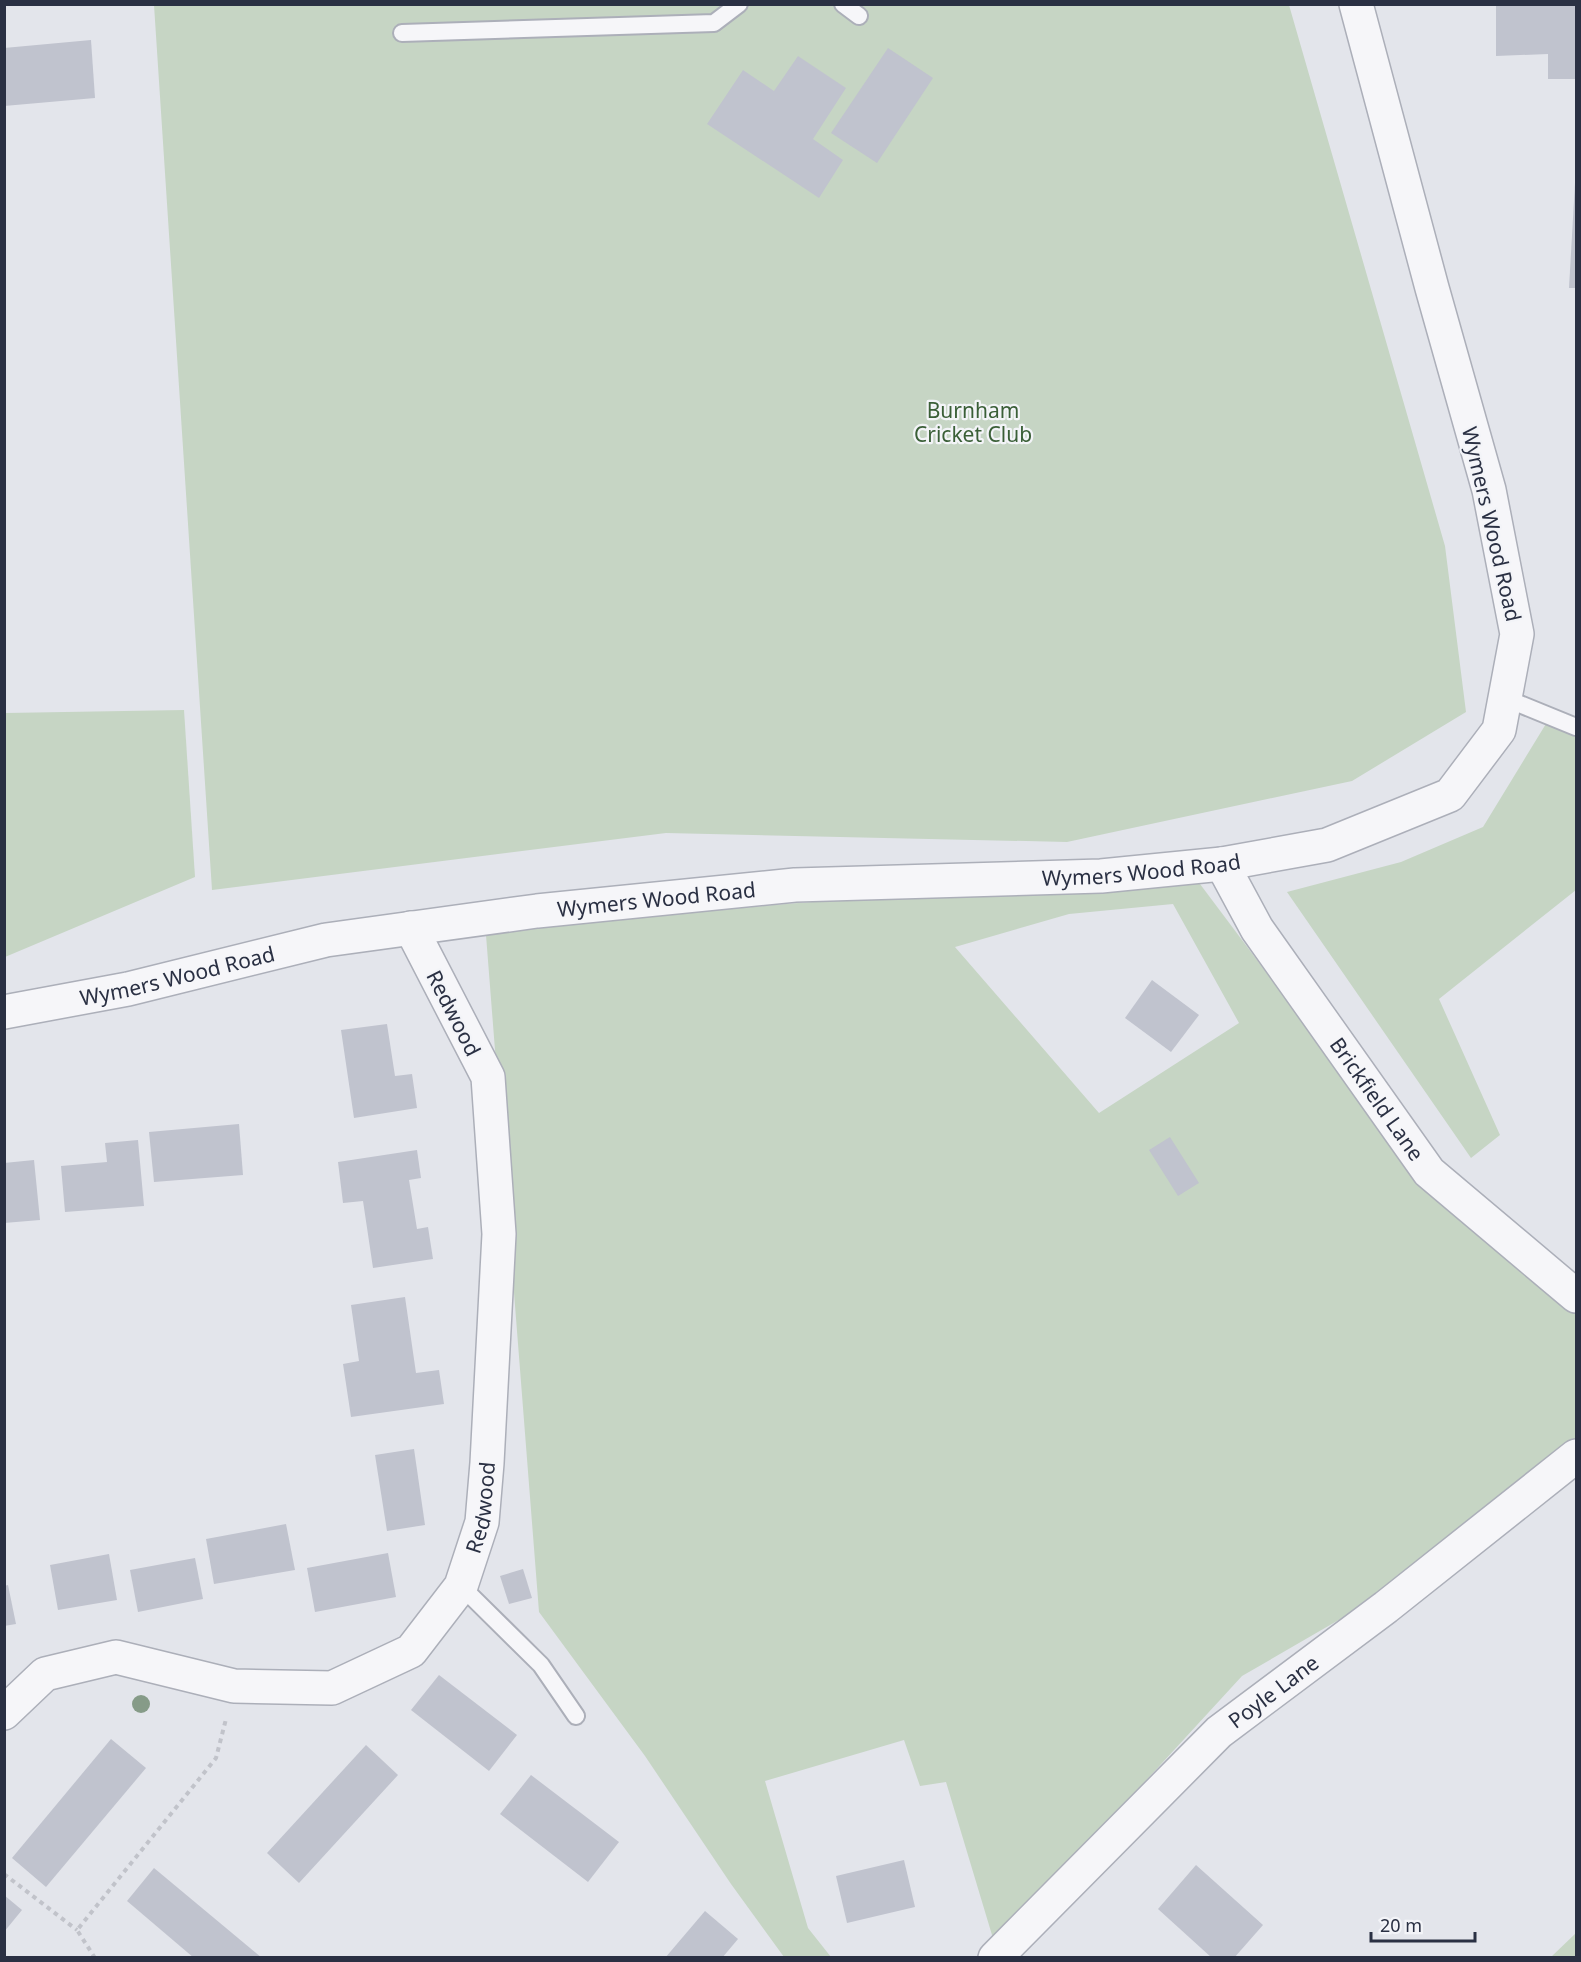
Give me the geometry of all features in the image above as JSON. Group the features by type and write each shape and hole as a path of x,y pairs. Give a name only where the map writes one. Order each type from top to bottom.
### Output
{"street":[{"name":"Wymers Wood Road","path":"4,1012 128,989 326,940 537,911 795,885 1101,876 1222,864 1328,845 1450,795 1498,730 1517,634 1489,490 1356,4"},
{"name":"Brickfield Lane","path":"1222,864 1257,929 1429,1172 1576,1296"},
{"name":"Redwood","path":"4,1713 45,1674 116,1657 234,1686 332,1688 411,1651 461,1586 482,1522 487,1463 499,1234 488,1077 411,928"},
{"name":"Poyle Lane","path":"995,1958 1219,1732 1386,1607 1576,1456"}],"lane":[{"path":"402,33 714,23 739,4"},
{"path":"843,4 859,16"},
{"path":"1505,698 1576,727"},
{"path":"461,1586 541,1665 576,1716"}],"path":[{"path":"77,1930 216,1758 234,1686"},
{"path":"4,1874 77,1930 95,1958"}],"green space":[{"name":"Burnham Cricket Club","path":"154,5 1289,5 1445,546 1466,712 1352,781 1067,842 666,833 212,890"},
{"path":"184,710 195,877 5,957 5,713"},
{"path":"1552,714 1576,723 1576,890 1439,999 1500,1135 1471,1158 1287,892 1401,862 1483,827"},
{"path":"1194,876 1424,1183 1576,1310 1576,1443 1375,1599 1242,1676 995,1945 946,1782 920,1786 904,1740 765,1781 808,1928 831,1957 784,1957 731,1884 645,1756 539,1612 486,935 544,925 798,903","holes":["1173,904 1239,1023 1099,1113 955,947 1069,914"]},
{"path":"1576,1933 1576,1957 1551,1957"}],"building":[{"path":"1496,4 1576,4 1576,79 1548,79 1548,54 1496,56"},
{"path":"91,40 95,98 4,106 4,48"},
{"path":"888,48 933,78 877,163 831,133"},
{"path":"798,56 846,88 813,139 843,160 819,198 707,124 743,70 774,91"},
{"path":"1575,183 1576,288 1569,288"},
{"path":"1152,980 1199,1015 1171,1052 1125,1018"},
{"path":"387,1024 395,1076 412,1074 417,1108 354,1118 341,1030"},
{"path":"239,1124 243,1175 154,1182 149,1132"},
{"path":"1170,1137 1199,1183 1178,1196 1149,1150"},
{"path":"138,1140 144,1206 65,1212 61,1166 107,1162 105,1143"},
{"path":"417,1150 421,1178 409,1180 417,1229 428,1227 433,1259 373,1268 363,1201 343,1203 338,1162"},
{"path":"34,1160 40,1220 4,1223 4,1163"},
{"path":"405,1297 416,1373 439,1370 444,1404 351,1417 343,1364 359,1361 351,1305"},
{"path":"414,1449 425,1525 387,1531 375,1455"},
{"path":"286,1524 295,1570 214,1584 206,1539"},
{"path":"388,1553 396,1597 315,1612 307,1568"},
{"path":"109,1554 117,1600 58,1610 50,1565"},
{"path":"195,1558 203,1599 138,1612 130,1570"},
{"path":"523,1569 532,1598 509,1604 500,1576"},
{"path":"8,1585 16,1624 4,1626 4,1586"},
{"path":"439,1675 517,1735 489,1771 411,1710"},
{"path":"111,1739 146,1768 46,1887 12,1858"},
{"path":"366,1745 398,1775 299,1883 267,1853"},
{"path":"531,1775 619,1842 588,1882 500,1814"},
{"path":"904,1860 915,1907 847,1923 836,1876"},
{"path":"1196,1865 1263,1925 1234,1958 1212,1958 1158,1909"},
{"path":"154,1868 262,1958 194,1958 127,1901"},
{"path":"4,1895 22,1910 4,1932"},
{"path":"705,1911 738,1939 722,1958 665,1958"}]}
